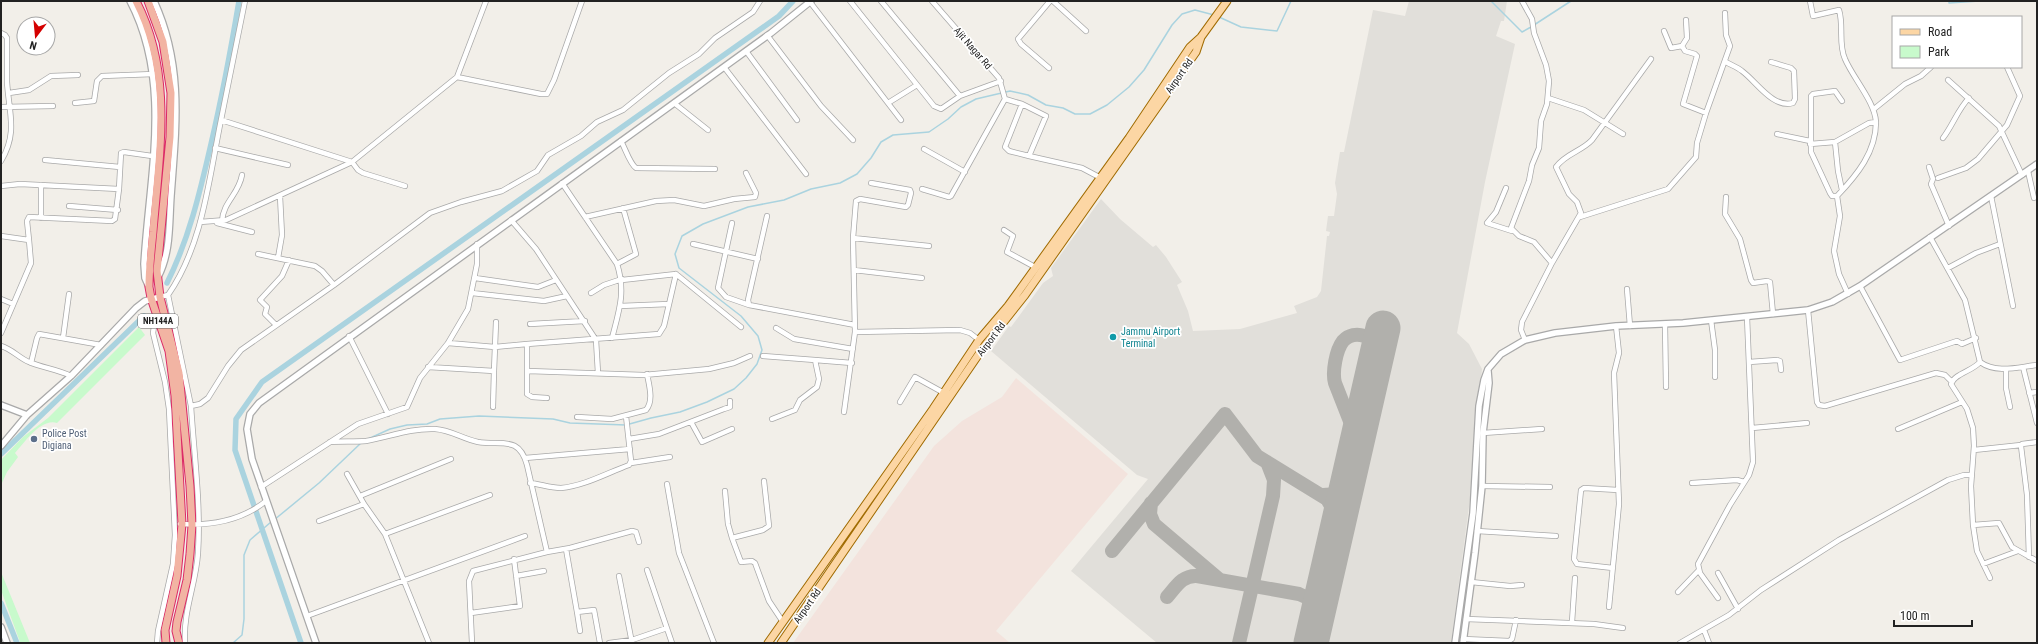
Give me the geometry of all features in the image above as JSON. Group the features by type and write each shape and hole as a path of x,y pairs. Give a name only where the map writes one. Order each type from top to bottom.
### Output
{"highway":[{"name":"NH144A","path":"136,1 149,29 162,109 155,166 149,287 151,298 169,351 175,396 179,524 177,576 166,630 166,643"},
{"name":"NH144A","path":"148,1 163,42 171,93 170,138 157,278 160,297 179,373 195,525 189,567 177,622 176,631 179,643"}],"main road":[{"path":"768,643 944,393 979,340 1008,306 1129,138 1190,46 1203,34 1227,1"},
{"name":"Airport Rd","path":"781,643 983,348 1025,295 1102,189 1196,52 1203,34"}],"street":[{"path":"130,1 154,59"},
{"path":"154,1 162,17 170,46 176,87 175,151 168,245 165,262 157,278"},
{"path":"185,643 186,615 198,557 195,525 192,406 168,295 184,267 200,222 245,1"},
{"path":"200,222 222,221 280,196 352,162 457,77 486,1"},
{"path":"457,77 547,94 554,80 582,1"},
{"path":"192,406 200,404 208,398 228,366 241,350 334,286 433,211 502,191 537,171 548,155 581,136 597,122 623,110 669,73 700,54 715,38 753,12 759,2 752,1"},
{"path":"316,643 265,503 252,458 248,436 248,422 254,408 349,336 746,51 811,1 901,120"},
{"path":"850,1 934,106 939,109 960,96 1001,83"},
{"path":"881,1 960,96"},
{"name":"Ajit Nagar Rd","path":"932,1 1001,83 1005,98"},
{"path":"1049,68 1021,44 1018,39 1052,1 1086,31"},
{"path":"1512,231 1511,225 1529,181 1532,165 1538,148 1541,121 1547,107 1548,98 1548,71 1534,33 1532,19 1522,1"},
{"path":"1810,1 1813,16 1839,10 1842,54 1874,109 1876,122 1874,138 1862,166 1854,179 1837,196 1840,216 1834,251 1839,274 1848,294"},
{"path":"1525,340 1521,330 1522,322 1566,236 1580,217 1668,189 1696,157 1697,142 1731,44 1726,35 1725,13"},
{"path":"1664,31 1671,48 1682,46 1687,38 1686,20"},
{"path":"1,33 7,38 11,108 11,141 1,161"},
{"path":"767,35 821,106 853,140"},
{"path":"1682,46 1684,51 1696,54 1697,56 1683,104 1706,113"},
{"path":"746,51 797,120"},
{"path":"1580,217 1580,206 1569,194 1556,167 1570,154 1584,148 1606,122 1651,60"},
{"path":"1726,62 1743,71 1768,96 1787,104 1793,103 1795,99 1794,71 1791,68 1771,62"},
{"path":"724,66 806,174"},
{"path":"1874,109 1905,84 1921,76 1930,68"},
{"path":"1938,178 1971,165 2002,132 2020,98 2007,68"},
{"path":"75,103 94,102 97,81 102,76 156,74 152,156 155,166"},
{"path":"9,93 29,90 51,76 78,75"},
{"path":"1948,80 1955,88 1969,98 1996,123 2002,132 2022,175"},
{"path":"888,103 917,85"},
{"path":"1837,196 1830,193 1813,158 1810,142 1812,94 1835,91 1842,101"},
{"path":"922,189 950,197 1005,98 1022,104 1046,116 1029,156"},
{"path":"1548,98 1573,105 1606,122 1623,134"},
{"path":"1943,138 1956,119 1961,108 1969,98"},
{"path":"674,103 708,130"},
{"path":"1022,104 1006,147 1009,151 1082,168 1100,177"},
{"path":"1,107 53,106"},
{"path":"221,120 352,162 358,170 363,173 405,186"},
{"path":"1777,134 1810,142 1835,142 1869,123 1876,122"},
{"path":"621,141 629,154 632,165 636,168 715,169"},
{"path":"1835,142 1838,171 1842,190"},
{"path":"216,148 288,165"},
{"path":"924,149 965,172"},
{"path":"1,334 31,263 28,219 41,218 112,221 117,216 118,210 122,152 152,156"},
{"path":"45,160 120,167"},
{"path":"1455,643 1473,513 1479,406 1484,380 1488,369 1500,354 1525,340 1548,334 1616,326 1665,324 1747,317 1808,310 1832,302 1860,286 2037,164"},
{"path":"1929,167 1934,179 1931,184 1949,226"},
{"path":"2028,171 2034,198"},
{"path":"585,216 664,200 704,206 755,196 756,193 746,173"},
{"path":"222,221 224,209 239,187 242,174"},
{"path":"562,183 617,264 622,279 620,306 612,338"},
{"path":"844,412 852,363 855,332 853,238 857,200 860,199 906,206 909,204 911,193 910,190 871,183"},
{"path":"1,186 41,185 119,189"},
{"path":"41,185 41,218"},
{"path":"1506,188 1496,212 1487,223 1512,231 1534,242 1552,263"},
{"path":"278,258 282,235 280,196"},
{"path":"1992,196 2013,306"},
{"path":"1726,197 1725,214 1740,239 1751,280 1754,282 1770,282 1773,314"},
{"path":"69,206 118,210"},
{"path":"617,264 636,254 624,208"},
{"path":"749,305 748,300 767,216"},
{"path":"511,220 536,250 585,321 596,340 598,373"},
{"path":"213,222 252,232"},
{"path":"732,223 718,288 726,297 749,305 855,325"},
{"path":"1004,230 1013,236 1007,252 1036,267"},
{"path":"1,236 29,240"},
{"path":"1930,237 1964,300 1976,338 1980,362"},
{"path":"853,238 929,246"},
{"path":"261,487 358,424 407,407 428,367 448,343 464,316 472,293 475,278 477,244"},
{"path":"693,244 758,259"},
{"path":"1948,268 1976,252 2000,244"},
{"path":"258,254 319,268 334,286"},
{"path":"276,325 265,314 267,307 260,300 282,276 289,260"},
{"path":"854,270 922,278"},
{"path":"448,343 495,347 659,334 664,326 676,274"},
{"path":"591,293 604,285 622,279 676,274 741,327"},
{"path":"475,278 538,287 556,280"},
{"path":"1860,286 1900,360 1957,341 1962,344 1976,338"},
{"path":"1627,289 1630,326"},
{"path":"472,293 544,301 567,296"},
{"path":"63,338 69,294"},
{"path":"1,446 27,415 71,376 136,308 151,298 168,295"},
{"path":"1,299 13,304"},
{"path":"620,306 669,304"},
{"path":"1808,310 1817,402 1821,406 1936,373 1945,375 1952,382 1952,386 1969,414 1973,428 1974,450 1971,475 1976,552 1990,578"},
{"path":"156,313 153,333 165,382 169,409 179,524 157,643"},
{"path":"1718,598 1699,570 1699,561 1744,482 1753,462 1747,317"},
{"path":"1711,320 1715,377"},
{"path":"530,324 585,321"},
{"path":"493,407 496,322"},
{"path":"1665,324 1666,386"},
{"path":"1609,607 1618,520 1614,373 1619,353 1616,326"},
{"path":"776,328 794,339 853,348"},
{"path":"855,332 960,330 970,333 979,340"},
{"path":"31,363 37,335 101,345"},
{"path":"349,336 388,414"},
{"path":"527,344 527,394 532,397 547,398"},
{"path":"1,346 31,363 56,369 71,376"},
{"path":"528,371 647,374 709,369 734,363 750,356"},
{"path":"763,356 852,363"},
{"path":"772,419 794,410 800,400 817,387 819,379 815,360"},
{"path":"1749,362 1777,360 1780,361 1781,370"},
{"path":"1952,382 1956,377 1974,368 1980,362"},
{"path":"1980,362 1990,367 2006,369 2037,365"},
{"path":"428,367 494,371"},
{"path":"2023,367 2037,423"},
{"path":"1488,369 1489,383 1483,434 1482,486 1463,641 1510,641 1512,639 1516,620"},
{"path":"2006,369 2006,388 2010,408"},
{"path":"577,417 606,419 626,417 643,411 649,406 647,374"},
{"path":"900,402 915,377 944,393"},
{"path":"2029,393 2037,392"},
{"path":"629,439 654,435 691,422 730,407 730,401"},
{"path":"1898,429 1962,402"},
{"path":"1,405 27,415"},
{"path":"626,417 631,463"},
{"path":"691,422 702,442 732,429"},
{"path":"1752,428 1807,423"},
{"path":"330,442 366,441 404,431 435,429 453,432 476,442 512,444 519,449 525,458 547,552"},
{"path":"1483,434 1542,429"},
{"path":"1974,450 2037,442"},
{"path":"2021,445 2027,495 2029,557"},
{"path":"525,458 630,449"},
{"path":"530,483 554,487 572,486 631,463 670,458"},
{"path":"360,496 451,459"},
{"path":"347,474 364,504 385,534 429,643"},
{"path":"1680,643 1738,609 1761,590 1839,540 1948,480 1964,475 1971,475"},
{"path":"732,538 768,527 769,523 764,481"},
{"path":"1692,484 1729,481 1744,482"},
{"path":"667,484 679,553 714,643"},
{"path":"1482,486 1550,487"},
{"path":"1613,568 1577,564 1574,559 1581,490 1618,490"},
{"path":"725,491 728,524 741,562 752,561 755,563 769,602 783,622"},
{"path":"385,534 490,495"},
{"path":"179,524 195,525 226,522 265,503"},
{"path":"319,521 364,504"},
{"path":"1973,524 1999,523 2008,542 2018,551 2037,561"},
{"path":"472,643 469,581 473,571 514,559 566,549 632,531 636,532 639,542"},
{"path":"1477,531 1556,536"},
{"path":"307,616 364,596 403,579 525,536"},
{"path":"566,549 580,631"},
{"path":"1983,564 2018,551"},
{"path":"471,613 519,606 520,604 514,559"},
{"path":"647,570 672,643"},
{"path":"1678,592 1699,570"},
{"path":"516,576 544,571"},
{"path":"1718,573 1738,609"},
{"path":"619,576 632,641"},
{"path":"1572,622 1575,578"},
{"path":"1471,582 1510,586 1522,585"},
{"path":"577,612 592,609 595,611 600,643"},
{"path":"1466,619 1572,622 1623,628"},
{"path":"1,627 7,643"},
{"path":"609,643 632,641 667,628"},
{"path":"1704,630 1709,643"}],"shaded area":[{"path":"1409,1 1507,1 1504,21 1501,21 1496,36 1515,44 1485,182 1457,333 1469,344 1482,369 1470,499 1451,643 1157,643 1071,571 1148,479 1137,475 991,351 1009,326 1011,327 1043,283 1053,276 1051,268 1101,199 1120,219 1153,247 1156,245 1166,257 1182,282 1177,285 1188,311 1193,331 1240,329 1297,313 1294,306 1317,297 1321,291 1327,236 1329,236 1330,232 1326,231 1328,216 1334,216 1337,194 1335,183 1340,152 1344,152 1373,10 1405,16"},
{"path":"1016,378 1128,474 996,631 1010,643 793,643 934,446 962,421 1002,397"}],"green space":[{"path":"139,327 145,335 57,423 51,422 39,427 15,453 18,457 7,472 1,485 1,460 23,437 48,418"},
{"path":"1,572 30,643 20,642 1,590"}],"waterway":[{"path":"167,283 188,232 203,180 223,91 239,1"},
{"path":"301,643 235,450 236,419 262,382 779,16 793,1"},
{"path":"1219,17 1241,27 1277,31 1291,1"},
{"path":"1491,1 1522,32 1531,27"},
{"path":"1534,25 1571,1"},
{"path":"1949,1 1949,3 1979,1"},
{"path":"368,439 390,429 407,425 427,424 440,419 479,416 553,419 570,423 626,425 680,412 707,402 734,389 746,378 757,364 762,350 758,336 741,316 679,268 675,254 682,236 703,224 748,207 784,200 811,189 840,183 857,174 871,158 881,142 893,135 929,132 948,119 961,107 976,99 1010,91 1028,95 1046,105 1063,108 1075,114 1090,114 1107,105 1129,87 1144,70 1172,25 1182,14 1195,10 1214,15"},
{"path":"1,454 144,316"},
{"path":"274,520 319,483 361,443"},
{"path":"233,643 242,635 244,619 244,555 250,540 271,522"},
{"path":"1,603 17,643"}],"taxiway":[{"path":"1357,443 1334,378 1334,367 1341,345 1343,341 1353,335 1370,338 1381,351 1380,365 1368,397"},
{"path":"1112,551 1225,414 1257,456 1327,499 1334,511 1338,525"},
{"path":"1239,643 1273,496 1274,480 1267,462"},
{"path":"1323,495 1338,494 1346,489"},
{"path":"1151,503 1150,514 1154,524 1220,580"},
{"path":"1167,597 1176,586 1187,577 1197,576 1299,594 1310,599 1318,612"}],"runway":[{"path":"1311,643 1383,328"}],"place":[{"name":"Jammu Airport Terminal","path":"1113,337"},
{"name":"Police Post Digiana","path":"34,439"}]}
